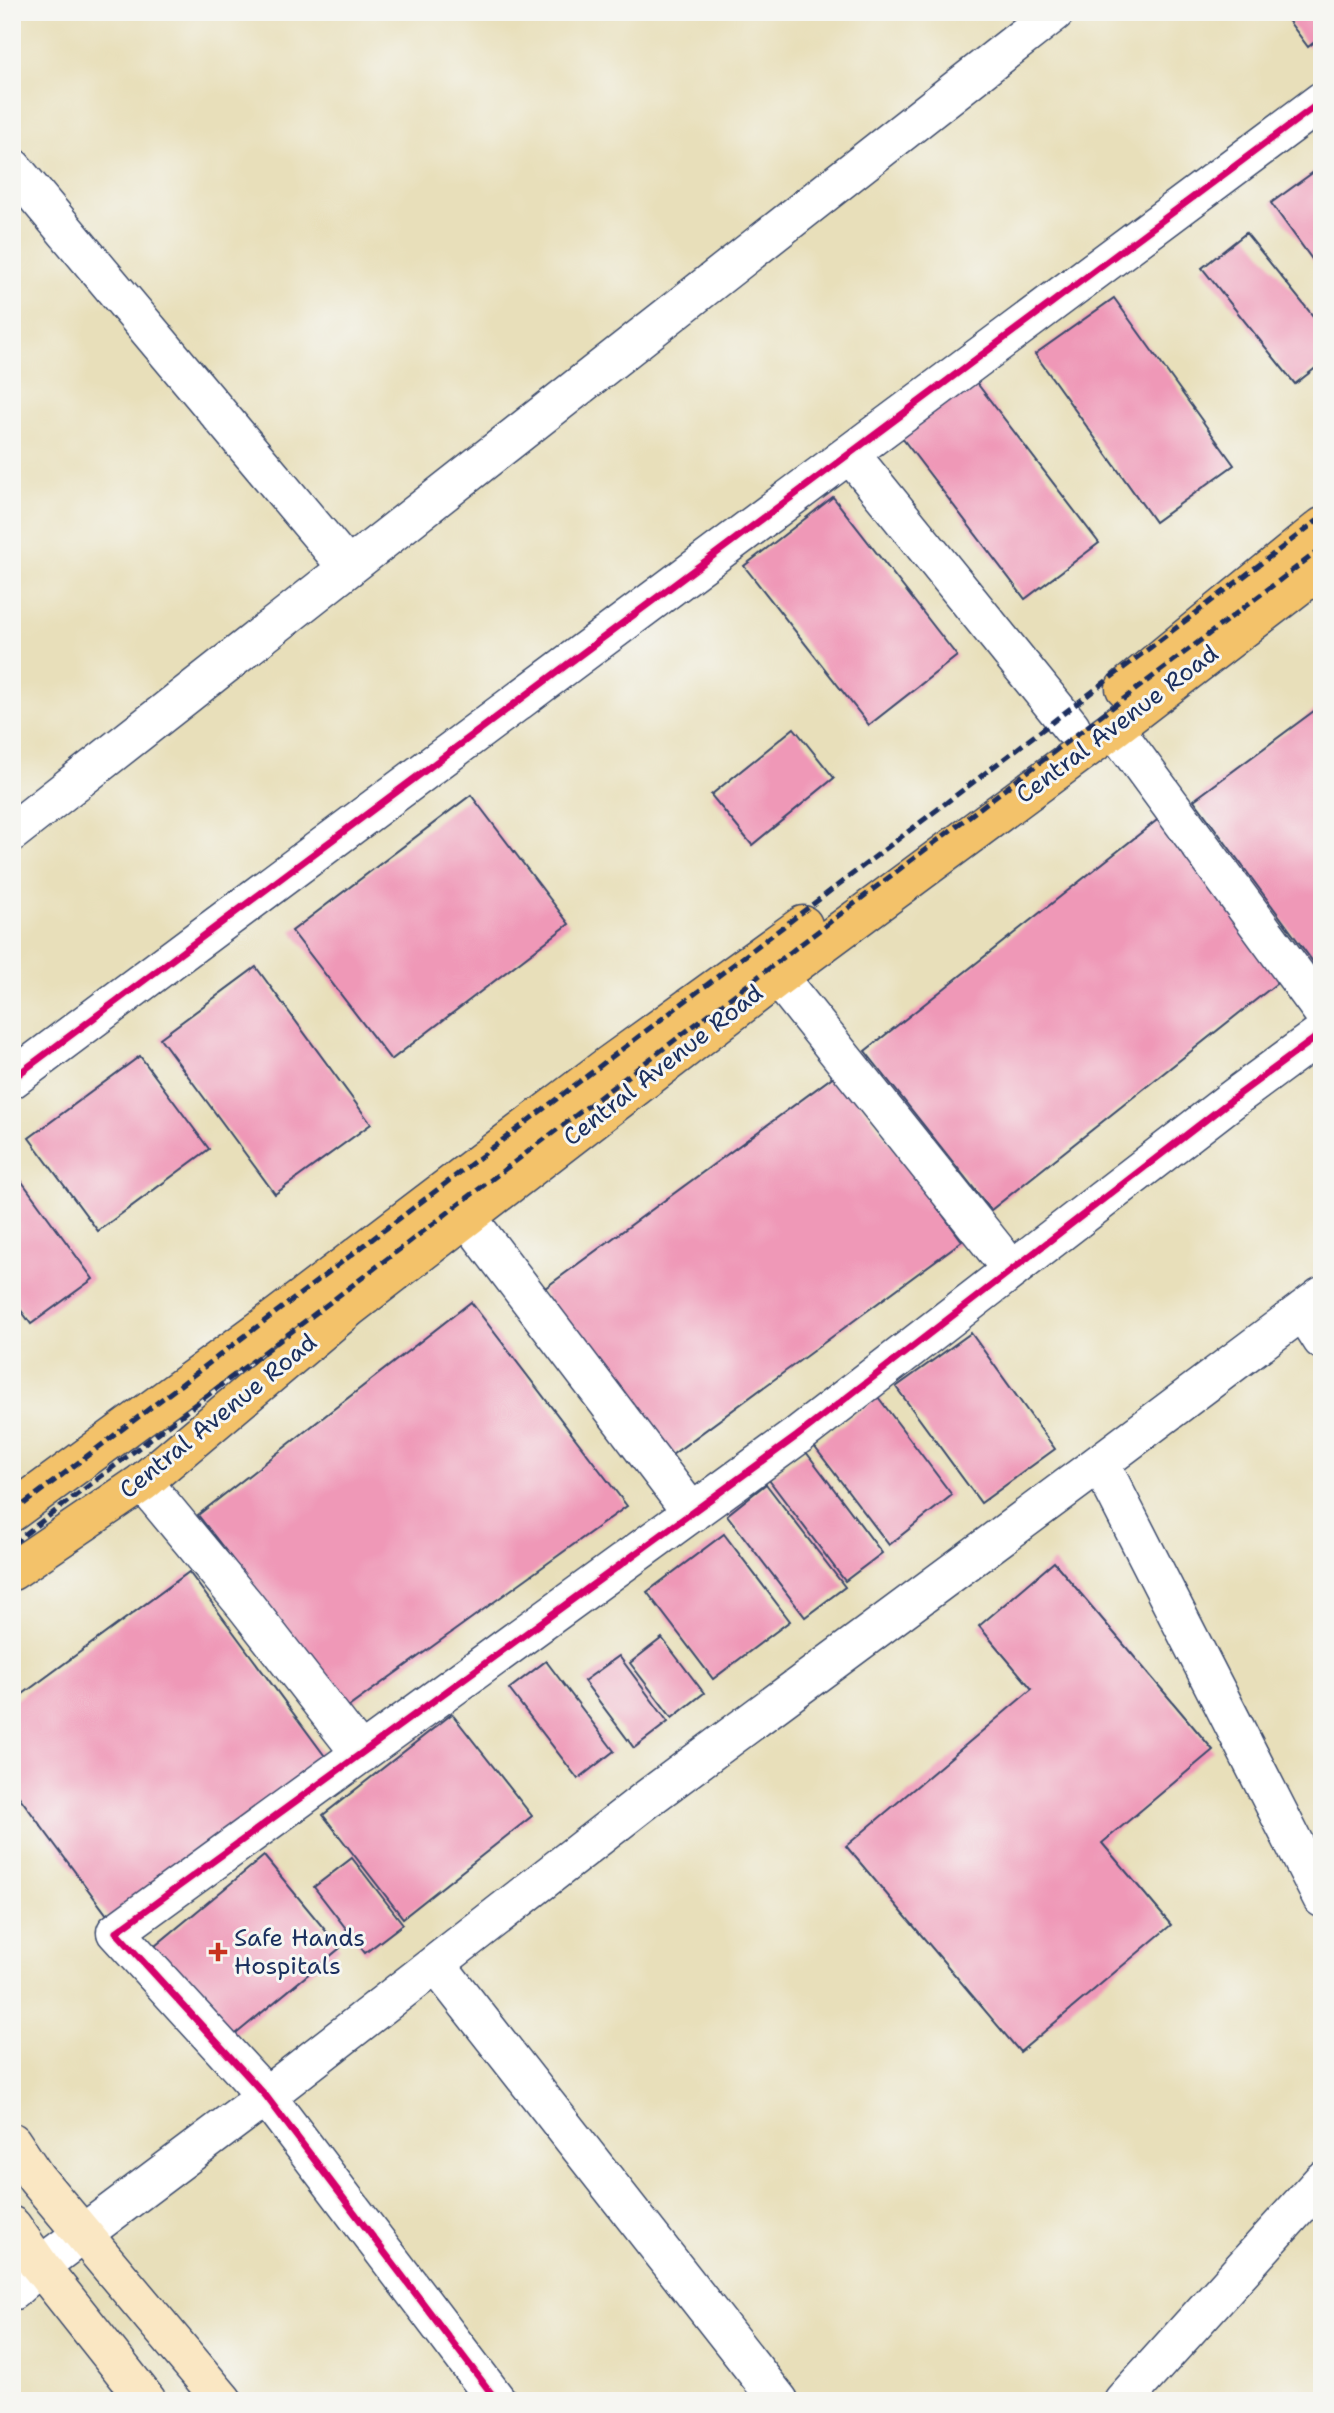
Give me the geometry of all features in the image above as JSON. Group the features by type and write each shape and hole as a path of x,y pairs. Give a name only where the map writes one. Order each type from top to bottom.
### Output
{"main road":[{"path":"12,1512 264,1327 609,1065 850,892 1122,689 1322,527"},
{"name":"Central Avenue Road","path":"12,1571 143,1482 349,1308 778,976 1114,728 1322,568"},
{"path":"12,2141 36,2178 223,2401"},
{"path":"12,2226 26,2279 146,2401"}],"street":[{"path":"12,832 1055,12"},
{"path":"12,1079 1322,101"},
{"path":"12,167 348,568"},
{"path":"850,454 1071,727"},
{"path":"1114,728 1322,1011"},
{"path":"778,976 1012,1270"},
{"path":"497,2401 266,2096 116,1932 808,1428 1223,1106 1322,1033"},
{"path":"467,1217 692,1513"},
{"path":"26,2279 651,1796 1100,1464 1316,1315"},
{"path":"1100,1464 1322,1898"},
{"path":"143,1482 361,1754"},
{"path":"436,1964 779,2401"},
{"path":"1123,2401 1322,2181"}],"building":[{"path":"1282,12 1322,12 1322,36 1308,47"},
{"path":"1322,166 1322,273 1271,203"},
{"path":"1246,233 1322,327 1322,363 1295,384 1202,268"},
{"path":"1114,298 1234,465 1155,522 1035,354"},
{"path":"973,378 1099,543 1025,599 899,434"},
{"path":"833,497 957,656 869,725 744,566"},
{"path":"1322,705 1322,974 1194,800"},
{"path":"794,728 834,778 752,845 711,795"},
{"path":"471,795 569,924 391,1060 292,931"},
{"path":"1161,817 1286,976 991,1210 865,1051"},
{"path":"256,967 371,1124 275,1194 160,1038"},
{"path":"140,1056 209,1149 98,1231 29,1138"},
{"path":"838,1073 962,1241 665,1460 541,1291"},
{"path":"12,1168 93,1279 31,1324 12,1298"},
{"path":"471,1302 627,1506 347,1708 198,1515"},
{"path":"971,1333 1055,1449 981,1503 896,1387"},
{"path":"878,1397 952,1495 889,1545 814,1446"},
{"path":"806,1452 882,1553 845,1581 769,1480"},
{"path":"766,1484 845,1587 805,1617 727,1515"},
{"path":"724,1534 790,1621 713,1679 647,1592"},
{"path":"1054,1562 1213,1750 1102,1843 1171,1925 1020,2052 846,1846 1032,1689 979,1626"},
{"path":"189,1572 327,1759 110,1919 12,1787 12,1702"},
{"path":"662,1638 704,1693 672,1718 630,1663"},
{"path":"619,1656 668,1722 634,1748 584,1681"},
{"path":"546,1661 614,1751 578,1779 509,1689"},
{"path":"452,1714 532,1816 403,1918 323,1815"},
{"path":"264,1856 340,1948 225,2043 149,1951"},
{"path":"352,1858 403,1924 365,1953 314,1887"}],"railway":[{"path":"12,1513 1322,517"},
{"path":"12,1544 1322,548"}],"cycle path":[{"path":"12,1079 1322,101"},
{"path":"497,2401 266,2096 116,1932 797,1436 1322,1033"}],"place":[{"name":"Safe Hands Hospitals","path":"218,1952"}]}
